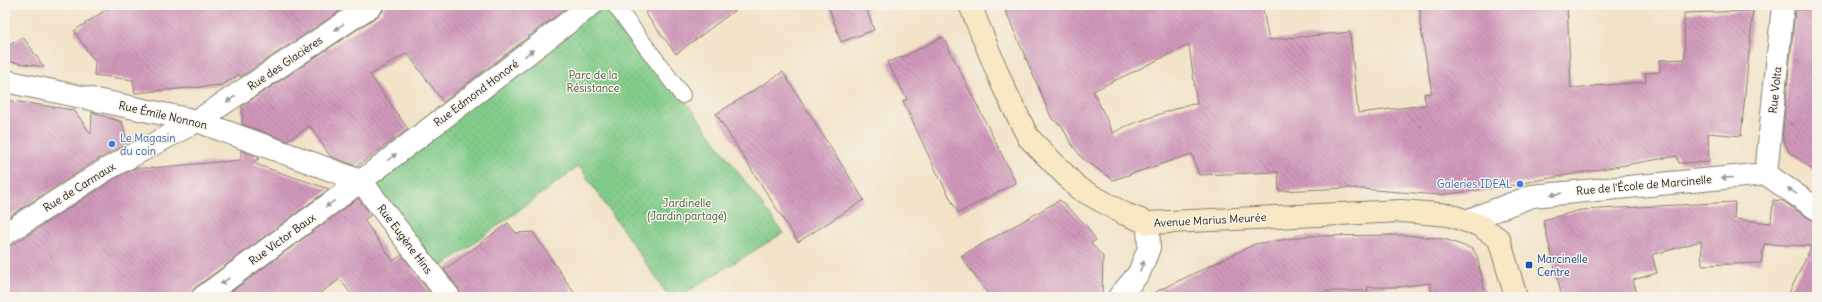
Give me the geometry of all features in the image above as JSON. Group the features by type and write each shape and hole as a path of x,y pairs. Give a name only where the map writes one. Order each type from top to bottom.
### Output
{"main road":[{"name":"Avenue Marius Meurée","path":"970,5 1002,86 1028,137 1078,188 1125,214 1148,223 1402,211 1449,215 1479,225 1499,239 1516,297"}],"street":[{"name":"Rue des Glacières","path":"197,121 372,5"},
{"name":"Rue Edmond Honoré","path":"361,180 591,5"},
{"name":"Rue Volta","path":"1766,174 1783,5"},
{"name":"Rue Émile Nonnon","path":"5,81 197,121 361,180"},
{"name":"Rue de Carmaux","path":"5,234 107,169 197,121"},
{"path":"1766,174 1817,208"},
{"name":"Rue de l'École de Marcinelle","path":"1466,221 1532,196 1766,174"},
{"name":"Rue Victor Baux","path":"203,297 361,180"},
{"name":"Rue Eugène Hins","path":"361,180 449,297"},
{"path":"1119,297 1139,273 1149,248 1148,223"}],"lane":[{"path":"616,5 682,95"}],"green space":[{"name":"Parc de la Résistance","path":"591,5 615,5 783,233 678,297 669,297 579,166 432,274 361,181"}],"building":[{"path":"113,5 349,5 240,77 240,74 222,85 135,93 133,80 94,75 95,62 74,31"},
{"path":"384,5 570,5 443,102 407,53 370,75 408,129 357,166 330,156 310,126 287,141 242,124 242,106 379,15 383,11"},
{"path":"656,5 742,5 676,54 645,13"},
{"path":"828,5 865,5 874,30 841,42"},
{"path":"1003,5 1262,5 1269,40 1350,32 1358,113 1426,105 1424,94 1432,93 1420,24 1420,5 1567,5 1571,88 1646,82 1645,73 1660,72 1660,60 1685,59 1684,13 1753,11 1741,136 1708,133 1709,162 1679,163 1677,156 1504,187 1439,195 1348,188 1279,191 1278,172 1199,175 1192,154 1113,180 1082,158 1070,142 1062,126 1052,119","holes":["1189,45 1197,104 1186,105 1126,126 1113,133 1093,91"]},
{"path":"1817,9 1817,173 1789,152 1782,138 1795,10"},
{"path":"23,37 44,67 5,61 5,48"},
{"path":"943,37 1016,183 958,213 932,163 903,101 907,99 887,62 905,56"},
{"path":"783,72 864,200 798,242 716,114"},
{"path":"5,100 74,110 91,134 92,112 122,122 127,140 125,145 100,158 5,219"},
{"path":"241,150 260,158 252,163 329,189 196,287 192,292 191,297 11,297 5,288 5,246 12,245 113,180 135,168 151,168 241,160"},
{"path":"358,198 371,215 364,220 393,261 402,255 433,297 353,297 340,279 315,297 224,297"},
{"path":"1060,200 1086,225 1096,240 1091,243 1103,257 1102,297 990,297 961,256"},
{"path":"1773,200 1783,201 1810,219 1817,221 1817,284 1811,297 1787,297 1812,246 1764,244 1761,263 1702,265 1701,241 1652,255 1657,273 1633,280 1638,297 1562,297 1543,220 1581,210 1735,202 1734,219 1771,223"},
{"path":"508,223 516,233 533,232 577,297 461,297 459,289 444,270"},
{"path":"1405,235 1444,239 1473,249 1477,256 1486,297 1439,297 1438,291 1432,293 1430,283 1398,287 1367,287 1368,291 1325,291 1327,297 1145,297 1255,244 1308,236"}],"place":[{"name":"Le Magasin du coin","path":"112,144"},
{"name":"Galeries IDEAL","path":"1520,184"},
{"name":"Marcinelle Centre","path":"1529,265"}],"park label":[{"name":"Jardinelle (Jardin partagé)","path":"687,209"}]}
